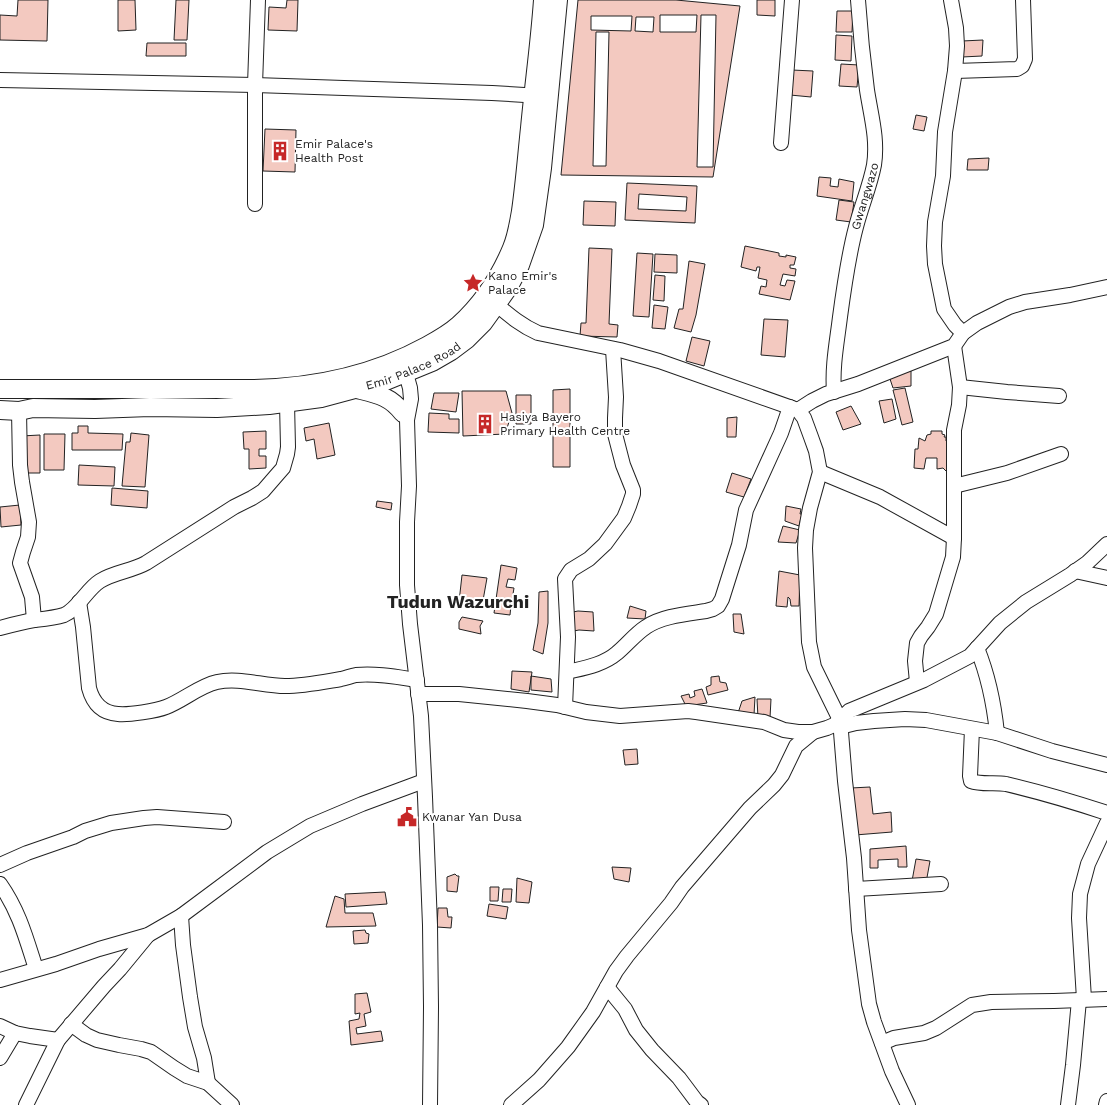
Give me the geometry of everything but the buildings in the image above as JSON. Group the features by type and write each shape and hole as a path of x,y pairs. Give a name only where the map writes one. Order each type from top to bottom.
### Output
{"main road":[{"name":"Emir Palace Road","path":"0,410 19,411 34,408 95,409 150,406 217,408 269,405 321,398 357,389 386,373 404,366 438,358 468,339 483,323 508,288 520,265 534,225 542,168 543,0"},
{"name":"Emir Palace Road","path":"404,366 458,326 488,293 512,247 520,214 558,0"},
{"name":"Emir Palace Road","path":"0,389 274,388 317,383 370,370 386,373"},
{"path":"357,389 383,396 393,402 405,417"}],"street":[{"path":"255,204 255,84 258,0"},
{"path":"781,143 792,0"},
{"name":"Gwangwazo","path":"834,392 834,355 848,264 857,223 874,166 874,124 863,60 858,0"},
{"path":"951,0 956,28 956,71 945,132 943,176 935,222 934,246 944,309 963,333"},
{"path":"956,71 1017,69 1022,66 1025,59 1023,0"},
{"path":"0,80 255,84 541,96"},
{"path":"567,672 599,664 615,654 646,627 656,622 713,609 721,603 739,545 746,510 794,409 826,394 954,346 963,333 977,323 1009,307 1025,302 1107,287"},
{"path":"497,305 514,320 538,333 614,349 667,364 794,409 804,418 816,452 820,472 806,530 808,628 814,667 840,724 844,781 854,858 859,930 869,1004 892,1070 908,1105"},
{"path":"918,682 915,661 917,642 928,627 938,606 953,558 954,430 960,387 954,346"},
{"path":"565,707 568,637 565,579 571,570 589,559 605,544 624,518 633,494 615,434 614,349"},
{"path":"404,366 410,388 410,399 405,417 409,486 407,585 423,754 430,924 430,1105"},
{"path":"386,373 405,417"},
{"path":"960,387 1059,396"},
{"path":"0,628 65,614 72,610 100,581 109,576 138,568 234,507 252,498 283,468 288,447 287,403"},
{"path":"19,411 20,465 30,522 28,537 20,563 32,597 34,620"},
{"path":"954,486 1007,473 1061,454"},
{"path":"820,472 880,497 954,538"},
{"path":"840,724 849,711 891,695 970,656 993,629 1026,602 1087,563 1107,544"},
{"path":"1075,571 1107,578"},
{"path":"79,602 92,697 100,708 112,714 128,714 166,707 210,684 230,680 286,686 355,675 374,675 417,680"},
{"path":"977,648 982,659 990,690 997,733"},
{"path":"418,694 459,694 527,701 620,716 688,711 764,722 784,730 813,732"},
{"path":"511,1105 539,1080 568,1048 593,1012 616,971 627,956 682,887 750,808 774,786 782,775 796,746 813,732 840,724 905,719 926,720 997,733 1052,751 1107,765"},
{"path":"972,729 971,781 976,783 1003,784 1053,796 1107,813"},
{"path":"0,980 148,935 182,916 267,852 310,826 424,781"},
{"path":"0,865 27,853 73,837 85,830 111,823 157,817 224,822"},
{"path":"1068,1105 1082,1000 1080,894 1088,864 1107,823"},
{"path":"0,884 20,920 36,969"},
{"path":"856,889 942,884"},
{"path":"182,916 190,997 208,1083"},
{"path":"26,1105 58,1040 148,935"},
{"path":"607,987 625,1009 636,1030 701,1105"},
{"path":"882,1043 894,1038 924,1033 972,1005 991,1002 1107,998"},
{"path":"71,1024 86,1035 97,1040 151,1052 187,1076 208,1083 232,1105"},
{"path":"0,1026 15,1033 58,1040"},
{"path":"0,1058 15,1033"},
{"path":"1106,1105 1107,1101"}],"place":[{"name":"Emir Palace's Health Post","path":"280,151"},
{"name":"Kano Emir's Palace","path":"473,283"},
{"name":"Hasiya Bayero Primary Health Centre","path":"485,424"},
{"name":"Kwanar Yan Dusa","path":"407,817"}],"district":[{"name":"Tudun Wazurchi","path":"458,602"}]}
